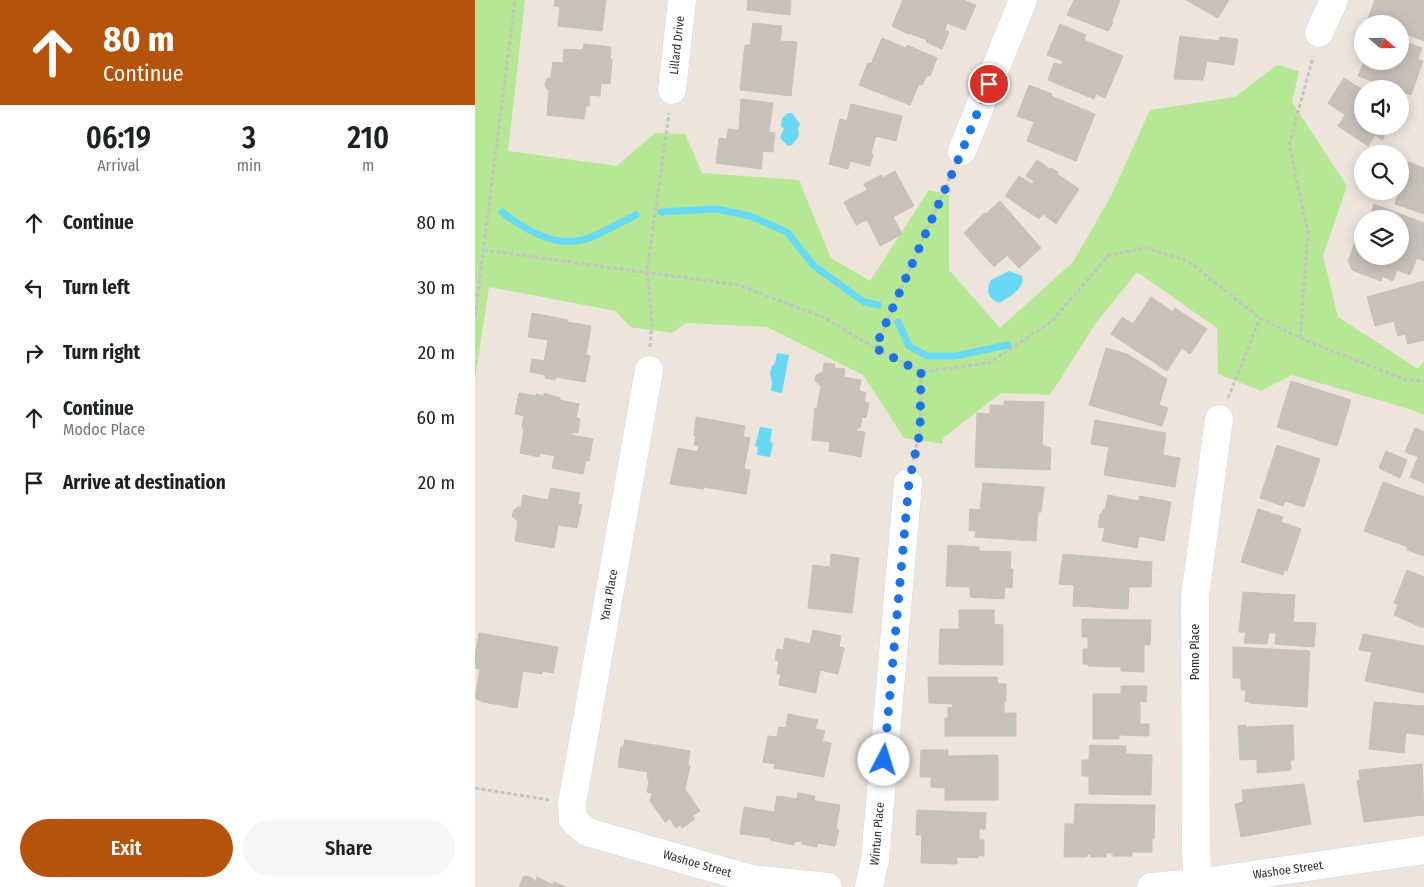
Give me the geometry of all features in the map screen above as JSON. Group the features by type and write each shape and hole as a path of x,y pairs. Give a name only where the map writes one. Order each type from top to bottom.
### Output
{"street":[{"name":"Lillard Drive","path":"672,90 682,0"},
{"path":"962,151 1023,0"},
{"path":"1319,33 1334,0"},
{"name":"Yana Place","path":"572,812 649,370"},
{"name":"Pomo Place","path":"1197,885 1195,597 1219,418"},
{"name":"Wintun Place","path":"869,887 875,860 909,482"},
{"name":"Washoe Street","path":"572,812 587,832 751,879 828,887"},
{"name":"Washoe Street","path":"1151,887 1197,885 1424,850"}],"path":[{"path":"475,316 515,0"},
{"path":"1300,338 1308,232 1289,145 1319,33"},
{"path":"649,370 652,322 647,271 672,90"},
{"path":"875,348 962,151"},
{"path":"484,250 738,285 825,318 875,348 921,372 989,364 1051,322 1109,255 1146,248 1188,261 1260,318 1300,338 1406,380 1424,381"},
{"path":"1219,418 1260,318"},
{"path":"909,482 920,432 921,372"},
{"path":"475,788 572,812"}],"green space":[{"path":"475,0 525,0 508,151 617,166 655,133 685,134 702,173 799,180 831,258 870,281 929,190 949,195 949,270 1000,328 1073,262 1111,196 1150,110 1235,97 1277,65 1299,71 1292,102 1347,186 1323,256 1338,317 1418,369 1424,361 1424,415 1413,410 1292,375 1261,391 1218,374 1217,328 1137,272 1096,323 1050,395 1001,393 943,438 943,444 904,438 863,375 767,327 686,323 672,333 630,327 616,311 489,287 475,380"}],"water":[{"path":"788,113 792,113 800,124 797,139 792,145 788,146 780,138 784,128 781,127 782,118"},
{"path":"1009,271 1022,276 1022,284 1017,291 999,303 990,296 989,284 991,280"},
{"path":"777,353 789,355 782,393 771,391 770,373"},
{"path":"760,427 772,429 770,442 773,443 770,457 757,455 758,447 755,446"}],"building":[{"path":"555,0 606,0 602,31 558,26 560,7 554,6"},
{"path":"748,0 791,0 790,15 747,10"},
{"path":"903,0 963,0 976,5 965,30 947,23 945,30 949,32 942,49 926,42 927,40 892,26"},
{"path":"1074,0 1120,0 1112,21 1113,23 1108,31 1067,15"},
{"path":"1186,0 1229,0 1218,18"},
{"path":"1375,0 1424,0 1424,41 1409,35 1409,15 1369,15"},
{"path":"753,23 782,26 780,41 797,42 791,96 740,90 745,45 750,45"},
{"path":"1060,24 1086,35 1084,40 1123,56 1105,98 1096,94 1094,99 1048,80 1054,63 1061,65 1063,61 1047,55"},
{"path":"1180,36 1219,41 1220,37 1238,39 1234,65 1207,61 1203,80 1174,79"},
{"path":"882,38 906,48 907,45 937,58 930,76 927,75 922,85 919,84 910,105 859,85 868,63 871,64"},
{"path":"1409,43 1422,48 1418,59 1423,61 1411,95 1409,94 1409,80 1369,80 1358,76 1360,70 1409,70"},
{"path":"584,44 611,47 610,84 601,83 600,96 590,95 589,106 586,106 584,119 547,115 549,90 545,84 547,79 551,77 553,62 563,63 564,49 583,50"},
{"path":"1344,78 1354,84 1354,135 1375,135 1369,145 1338,126 1345,115 1328,103"},
{"path":"1029,85 1095,114 1076,161 1027,141 1034,122 1017,116"},
{"path":"741,99 773,103 769,132 775,133 773,152 763,151 761,169 716,163 719,138 727,139 728,129 739,130"},
{"path":"851,104 902,116 896,141 876,136 871,153 873,154 870,166 850,161 848,169 829,164 840,119 847,121"},
{"path":"1375,135 1385,135 1382,140"},
{"path":"1037,160 1058,172 1057,174 1079,189 1056,224 1043,214 1039,219 1005,196 1019,176 1032,184 1034,181 1026,176"},
{"path":"1409,162 1424,168 1424,214 1395,204 1396,200 1409,200"},
{"path":"895,171 914,206 893,217 902,234 880,246 867,220 856,225 844,202 867,190 864,184 881,175 882,178"},
{"path":"1000,201 1041,248 1019,268 1007,255 994,267 964,233 984,213 986,214"},
{"path":"1374,204 1390,210 1372,210"},
{"path":"1409,217 1424,223 1424,261 1417,258 1410,275 1397,270 1393,281 1382,276 1381,281 1352,270 1348,261 1354,245 1354,265 1409,265"},
{"path":"1424,281 1424,340 1408,344 1405,334 1398,336 1394,321 1375,326 1367,297"},
{"path":"1151,297 1173,312 1175,308 1207,329 1190,354 1182,348 1167,371 1111,334 1122,317 1133,324"},
{"path":"532,313 591,326 586,355 590,356 585,382 556,377 555,380 545,378 546,375 530,372 532,359 544,361 548,340 528,337"},
{"path":"1106,348 1127,354 1167,379 1159,405 1168,408 1162,426 1089,405"},
{"path":"824,363 835,364 834,368 845,369 844,377 861,380 859,391 866,393 864,402 869,403 866,418 862,417 860,428 857,428 856,431 865,432 861,457 829,451 830,442 812,440 815,408 817,409 821,386 815,381 816,375 823,372"},
{"path":"1291,381 1351,400 1337,446 1277,427"},
{"path":"519,393 544,396 544,393 560,398 560,400 579,404 576,418 580,419 578,433 572,432 572,435 593,439 589,461 586,460 583,474 552,468 555,456 540,453 539,457 520,453 524,430 522,427 524,416 515,414"},
{"path":"1004,401 1044,402 1042,445 1051,448 1050,470 975,467 977,413 990,414 990,405 1004,406"},
{"path":"696,417 745,426 743,437 750,438 744,469 750,470 746,494 670,484 678,448 698,452 699,445 694,445"},
{"path":"1095,420 1166,433 1163,455 1180,458 1175,487 1104,475 1109,447 1091,444"},
{"path":"1415,428 1424,432 1424,483 1410,477 1418,457 1405,452"},
{"path":"1277,445 1320,459 1304,507 1285,501 1283,506 1260,498"},
{"path":"1386,451 1407,460 1400,478 1379,468"},
{"path":"1383,482 1424,497 1424,556 1407,550 1408,547 1364,531"},
{"path":"983,483 1044,487 1041,512 1038,512 1036,541 975,537 976,531 969,530 970,509 980,510"},
{"path":"551,488 580,493 578,504 582,505 577,528 558,525 554,548 515,541 518,521 512,516 514,510 521,507 523,495 548,500"},
{"path":"1108,495 1138,501 1140,496 1171,502 1164,541 1139,536 1137,548 1102,541 1105,528 1098,527 1100,514 1102,514 1103,509 1105,510"},
{"path":"1258,509 1283,517 1281,522 1301,529 1287,571 1284,570 1283,575 1241,562"},
{"path":"948,545 979,547 979,551 1011,552 1010,569 1013,569 1012,588 1005,587 1004,599 970,597 970,587 946,586"},
{"path":"831,554 859,558 852,613 808,608 813,565 830,567"},
{"path":"1063,554 1152,562 1151,587 1129,587 1128,609 1073,606 1074,585 1059,584"},
{"path":"1407,570 1424,577 1423,628 1394,615 1398,605 1394,603"},
{"path":"1243,592 1295,595 1293,622 1316,623 1314,647 1275,644 1276,633 1269,633 1267,644 1244,643 1246,632 1239,632"},
{"path":"959,610 994,610 994,624 1003,625 1003,665 939,664 940,629 959,629"},
{"path":"1082,619 1151,620 1150,645 1144,645 1144,672 1121,671 1121,667 1088,666 1088,664 1083,664 1083,649 1088,649 1088,637 1082,637"},
{"path":"813,630 841,636 839,647 844,648 838,674 820,670 816,693 779,685 781,674 777,674 779,661 775,660 777,649 783,650 785,638 810,644"},
{"path":"479,633 558,647 553,673 543,671 542,674 523,671 517,708 483,702 475,698 480,669 475,668"},
{"path":"1363,634 1424,646 1424,693 1365,681 1372,652 1359,650"},
{"path":"1233,647 1310,651 1307,707 1249,703 1245,701 1246,690 1241,690 1241,678 1233,678"},
{"path":"928,677 997,677 998,684 1006,684 1004,713 1016,713 1016,736 945,736 945,718 948,718 948,707 952,708 953,704 929,703"},
{"path":"1121,686 1147,686 1146,702 1140,701 1140,724 1149,724 1149,736 1119,735 1119,739 1093,739 1093,694 1121,694"},
{"path":"1374,702 1424,706 1424,735 1406,733 1404,753 1369,749"},
{"path":"788,714 818,720 815,729 825,731 822,741 831,743 824,777 774,768 775,764 763,762 768,736 777,737 779,727 786,728"},
{"path":"1246,725 1246,727 1293,725 1294,760 1290,760 1291,770 1257,773 1257,759 1240,760 1238,726"},
{"path":"625,740 690,751 688,764 690,767 685,789 700,811 692,816 695,819 682,828 680,825 676,828 670,819 665,822 650,801 652,793 647,792 648,772 618,767 621,747 623,748"},
{"path":"1090,745 1126,746 1126,754 1152,755 1151,795 1089,794 1089,776 1082,776 1082,760 1089,760"},
{"path":"921,750 948,750 948,756 998,755 998,800 945,800 945,788 931,787 931,777 920,777"},
{"path":"1422,764 1424,815 1364,822 1357,781 1360,780 1359,770"},
{"path":"1304,784 1311,824 1241,837 1235,804 1243,802 1242,790"},
{"path":"798,793 815,796 814,801 840,805 836,829 839,830 835,846 817,843 817,847 795,841 794,845 770,840 771,838 740,834 744,807 774,812 777,796 797,799"},
{"path":"1075,804 1155,805 1152,852 1132,852 1132,856 1113,856 1113,853 1106,853 1106,857 1091,857 1091,854 1087,854 1087,857 1064,857 1065,824 1074,824"},
{"path":"917,810 986,813 985,829 979,829 979,840 984,840 984,856 978,855 978,858 957,857 957,864 921,863 922,835 916,835"},
{"path":"527,876 535,882 537,877 553,885 554,882 566,887 519,887 523,877"}],"waterway":[{"path":"661,212 716,209 750,216 787,232 814,266 864,302 878,305"},
{"path":"502,212 534,233 546,238 569,242 594,236 636,215"},
{"path":"898,322 909,346 927,356 955,356 1008,345"}],"route":[{"path":"884,760 909,482 920,432 921,372 875,348 962,151 989,84"}]}
